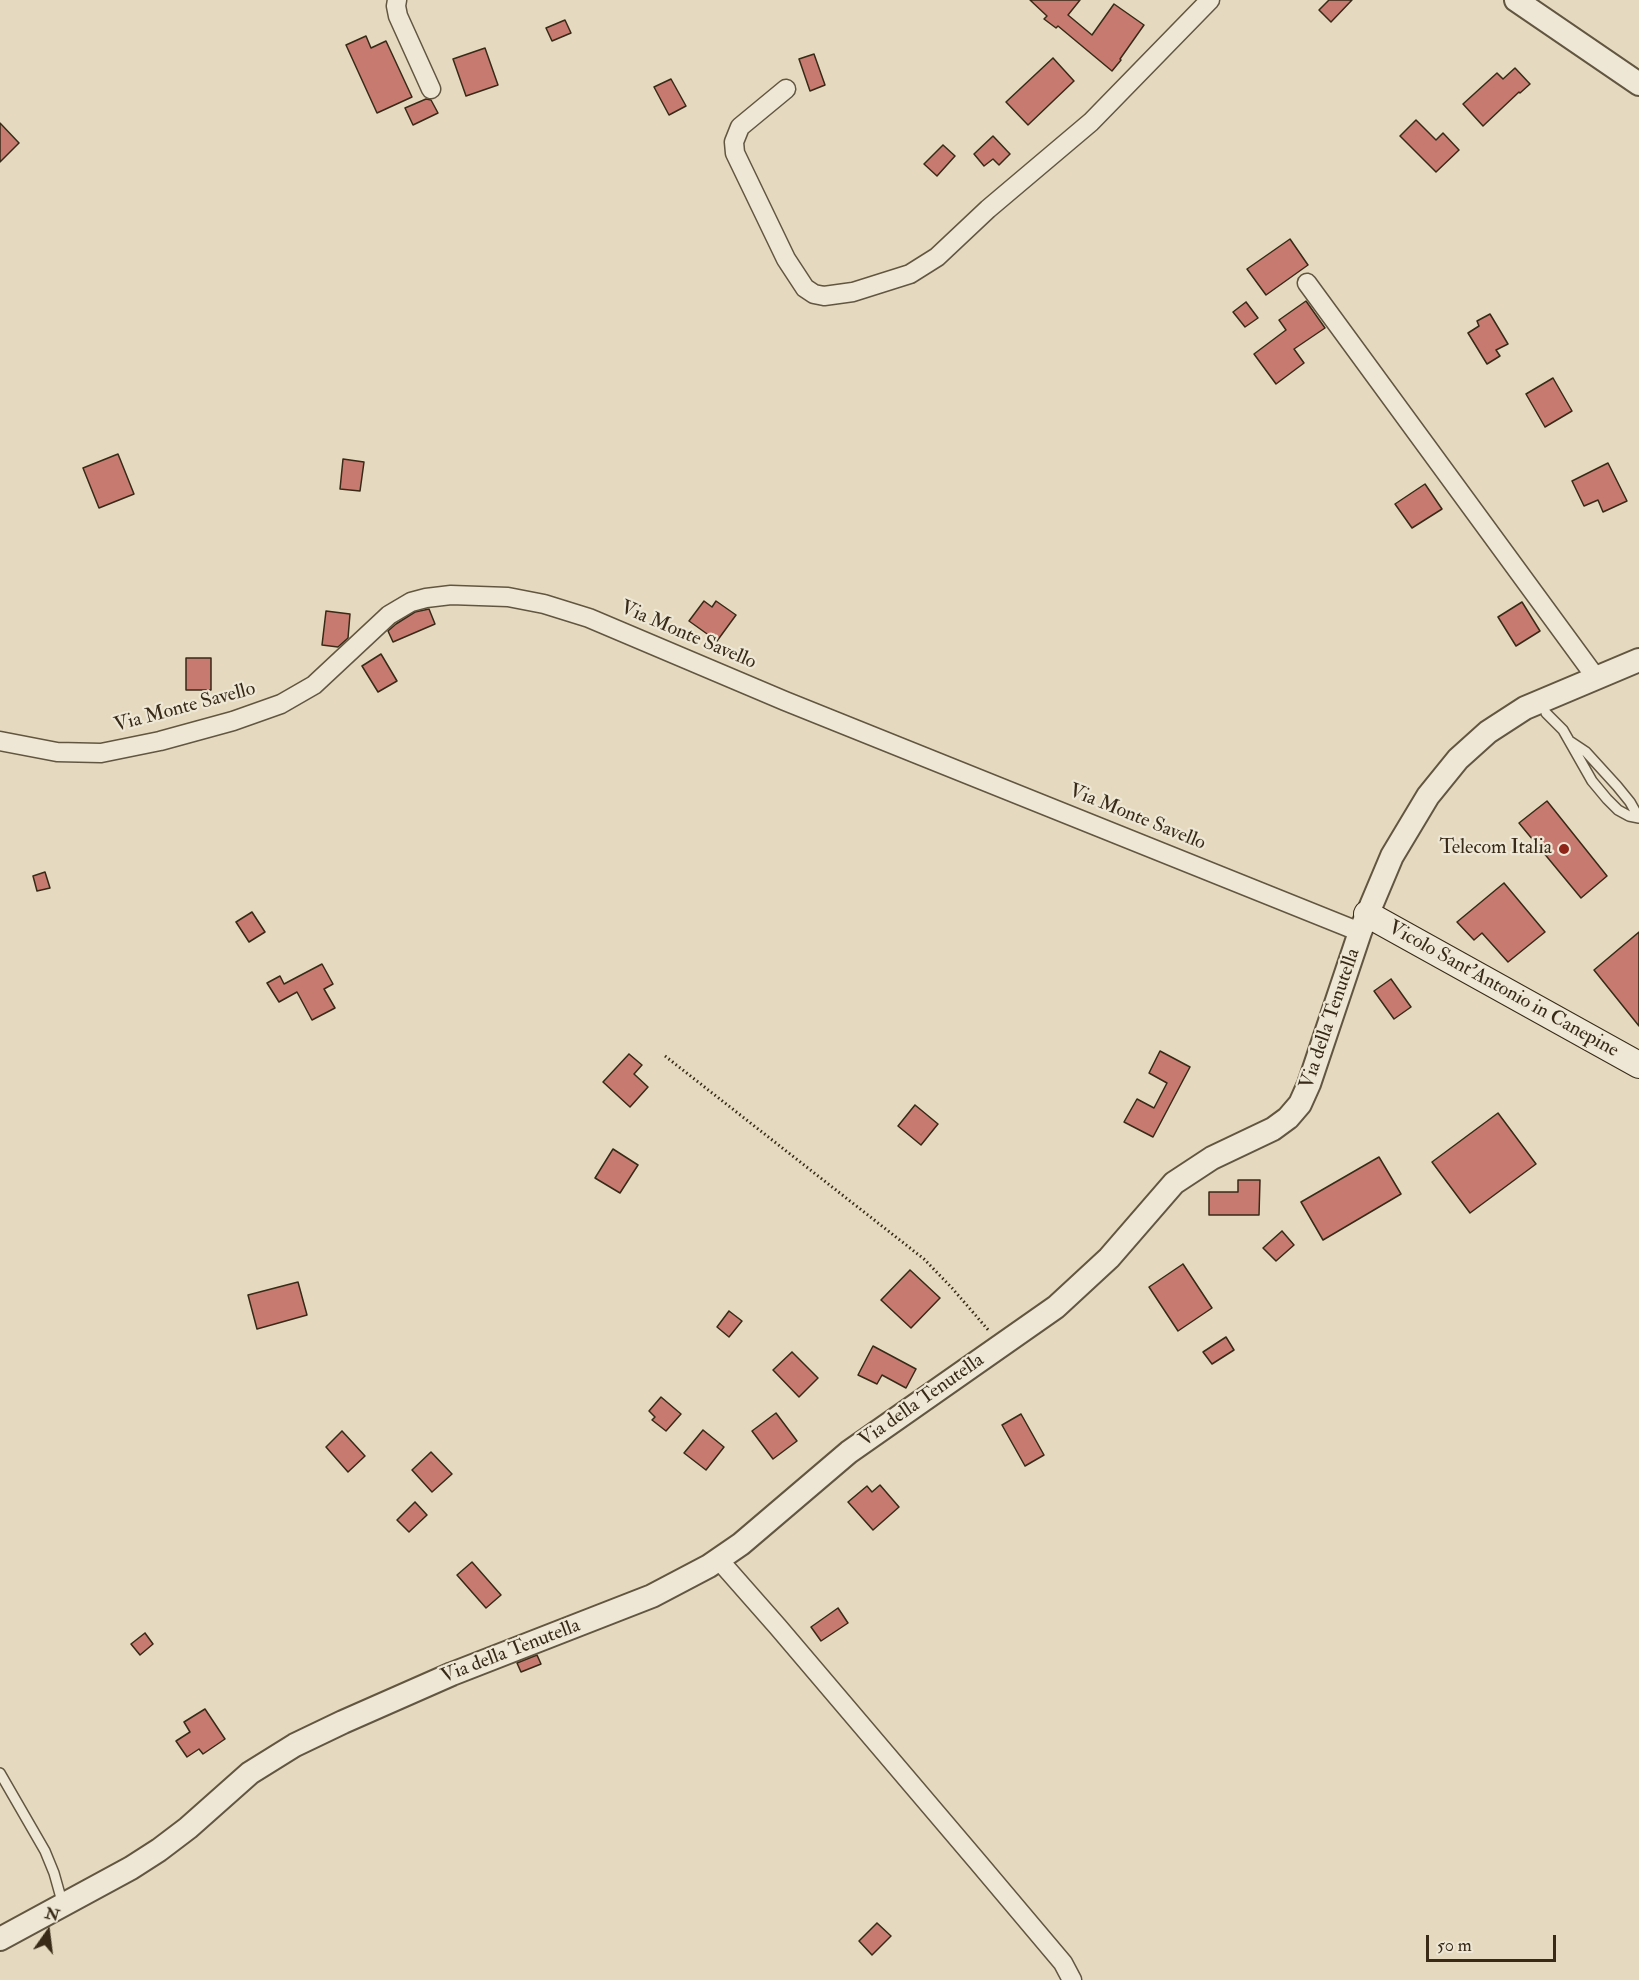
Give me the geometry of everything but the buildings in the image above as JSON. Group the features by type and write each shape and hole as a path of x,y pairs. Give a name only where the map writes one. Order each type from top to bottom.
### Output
{"main road":[{"name":"Vicolo Sant'Antonio in Canepine","path":"1364,923 1639,1065"}],"street":[{"path":"397,0 398,16 430,89"},
{"path":"786,89 741,127 735,137 735,153 786,259 805,288 814,294 824,296 861,291 909,274 937,257 1078,134 1210,0"},
{"path":"1516,0 1639,84"},
{"path":"1307,283 1597,679"},
{"name":"Via Monte Savello","path":"0,741 57,753 101,753 160,741 233,721 281,704 314,685 389,615 411,602 452,595 508,597 544,604 589,618 785,701 1364,923"},
{"name":"Via della Tenutella","path":"0,1939 131,1868 169,1843 250,1773 296,1745 452,1674 652,1596 719,1560 849,1452 1050,1312 1091,1277 1130,1236 1167,1189 1181,1177 1212,1158 1273,1129 1296,1110 1309,1084 1364,923 1392,856 1428,796 1445,773 1488,732 1515,714 1542,707 1639,660"},
{"path":"719,1560 1063,1963 1072,1980"}],"lane":[{"path":"1542,707 1571,742 1592,781 1607,800 1618,810 1639,818"},
{"path":"1571,742 1587,752 1630,802 1639,818"},
{"path":"1639,813 1639,818"},
{"path":"0,1773 42,1845 54,1873 63,1905"}],"path":[{"path":"665,1056 924,1259 1002,1347"}],"place":[{"name":"Telecom Italia","path":"1564,849"}]}
